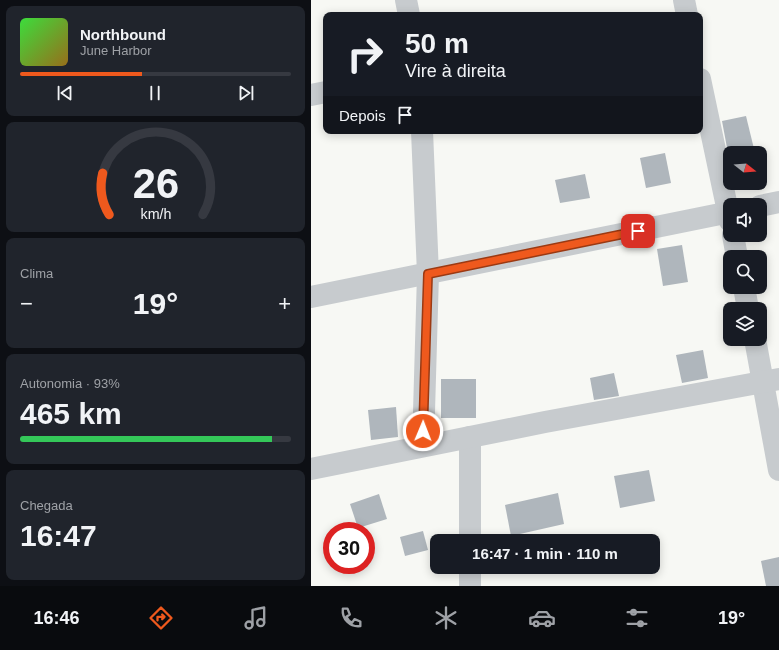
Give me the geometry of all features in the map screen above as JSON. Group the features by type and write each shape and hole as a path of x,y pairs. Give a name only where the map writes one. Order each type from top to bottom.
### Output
{"street":[{"path":"406,0 408,12"},
{"path":"684,0 686,12"},
{"path":"311,95 323,93"},
{"path":"703,93 725,198"},
{"path":"422,134 428,274 423,446"},
{"path":"767,205 779,202"},
{"path":"311,297 723,216"},
{"path":"758,346 771,381 779,470"},
{"path":"311,469 469,437 771,381"},
{"path":"469,437 470,534"},
{"path":"470,574 470,586"}],"building":[{"path":"746,116 753,146 727,146 722,121"},
{"path":"665,153 671,183 646,188 640,158"},
{"path":"585,174 590,198 560,203 555,180"},
{"path":"682,245 688,282 663,286 657,249"},
{"path":"703,350 708,378 682,383 676,355"},
{"path":"614,373 619,396 594,400 590,378"},
{"path":"441,379 476,379 476,418 441,418"},
{"path":"396,407 398,437 371,440 368,410"},
{"path":"649,470 655,501 620,508 614,476"},
{"path":"558,493 564,524 520,534 511,534 505,505"},
{"path":"379,494 387,519 375,523 356,522 350,504"},
{"path":"423,531 428,550 405,556 400,537"},
{"path":"779,557 779,586 766,586 761,561"}],"route":[{"path":"423,431 428,274 638,231"}]}
